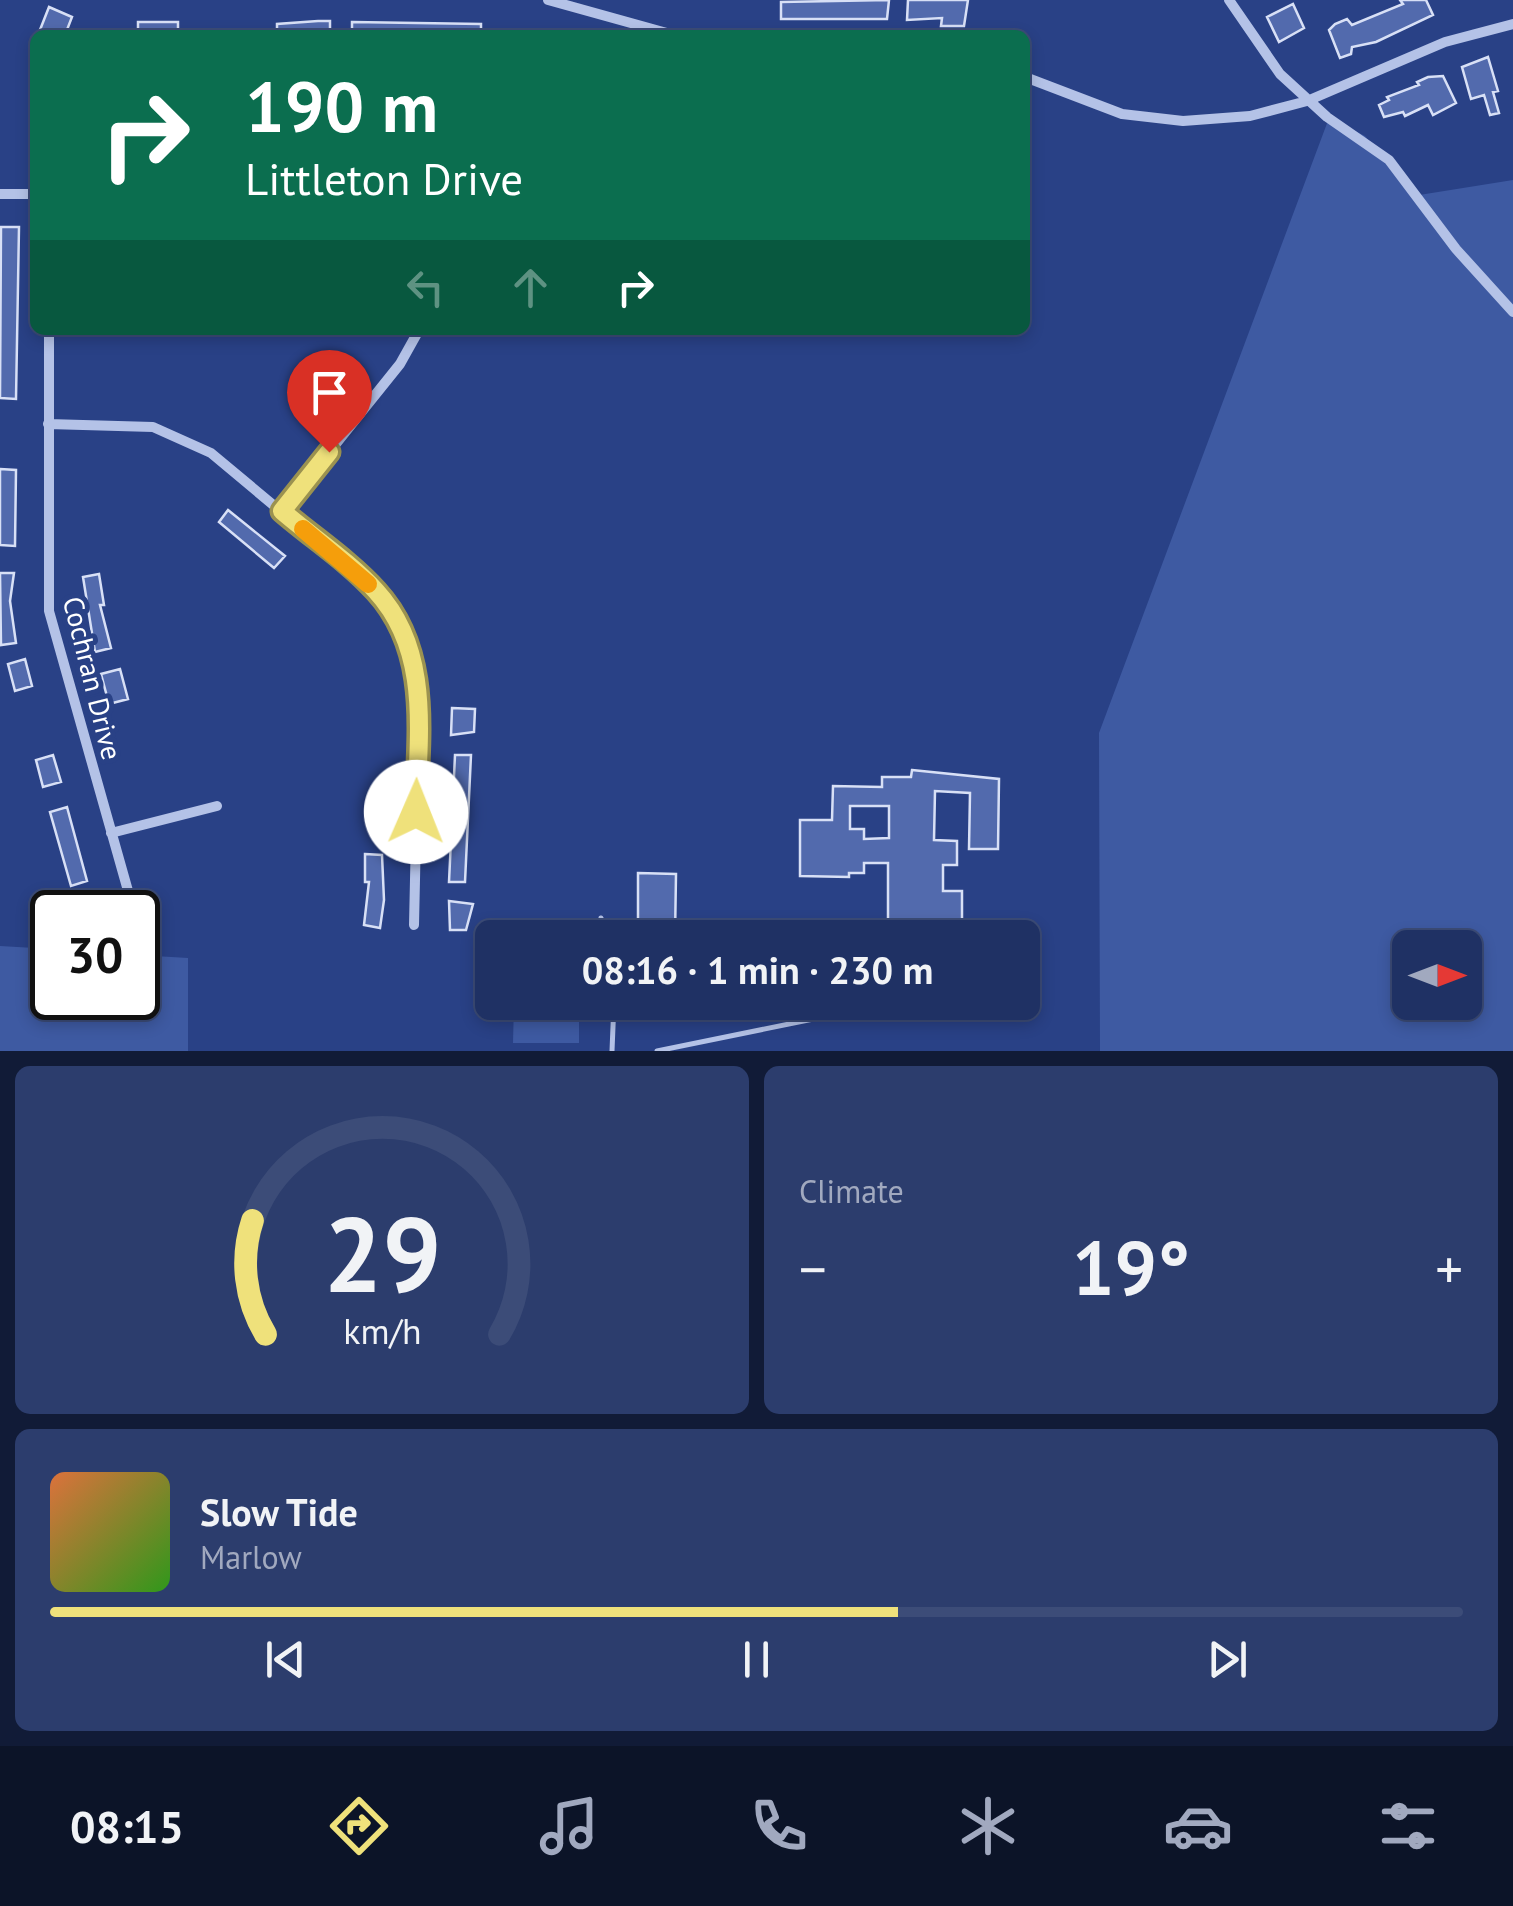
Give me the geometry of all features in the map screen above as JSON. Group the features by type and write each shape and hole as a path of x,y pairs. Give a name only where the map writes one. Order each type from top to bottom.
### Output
{"street":[{"path":"548,0 656,30"},
{"path":"1228,0 1280,74 1308,101 1389,160 1456,249 1513,312"},
{"path":"1030,79 1122,114 1182,120 1250,116 1308,101 1445,42 1513,24"},
{"path":"0,194 30,194"},
{"name":"Cochran Drive","path":"49,335 49,611 128,890"},
{"path":"282,511 400,364 417,335"},
{"path":"48,424 128,424 174,434 211,453 376,590 397,620 411,651 419,698 414,925"},
{"path":"111,833 218,806"}],"lane":[{"path":"612,1051 613,1020"},
{"path":"657,1051 809,1020"}],"shaded area":[{"path":"1329,118 1365,136 1413,196 1513,180 1513,1051 1100,1051 1099,733"},
{"path":"0,946 30,948 30,1020 160,1020 160,956 188,958 188,1051 0,1051"},
{"path":"514,1020 579,1020 579,1043 513,1043"}],"building":[{"path":"889,0 887,19 781,19 781,2"},
{"path":"908,0 968,0 964,26 941,26 942,18 907,20"},
{"path":"1400,0 1426,0 1433,15 1376,42 1352,47 1351,54 1340,58 1329,30 1335,24 1347,19 1352,25 1403,4"},
{"path":"1293,4 1304,28 1279,42 1267,17"},
{"path":"49,7 72,17 67,30 40,30"},
{"path":"330,21 330,30 277,30 277,24"},
{"path":"138,22 178,22 178,30 138,30"},
{"path":"352,22 481,24 481,30 352,30"},
{"path":"1488,57 1498,91 1493,92 1499,113 1490,115 1484,95 1471,99 1462,67"},
{"path":"1443,76 1456,103 1433,115 1428,105 1405,116 1403,112 1384,117 1379,105 1389,100 1387,97 1419,85 1417,82 1428,77"},
{"path":"1,227 19,227 16,399 0,398"},
{"path":"0,469 16,470 15,546 0,545"},
{"path":"228,510 285,556 274,568 219,522"},
{"path":"0,573 14,573 10,601 16,643 1,645"},
{"path":"99,574 104,605 100,605 111,648 95,652 83,577"},
{"path":"25,659 32,686 15,691 8,664"},
{"path":"120,669 128,699 109,704 101,674"},
{"path":"452,708 475,709 474,732 451,735"},
{"path":"53,755 61,782 43,787 36,760"},
{"path":"455,755 471,755 465,882 449,882"},
{"path":"912,770 999,779 998,849 969,849 970,793 935,791 934,840 957,841 957,865 943,865 943,891 962,891 962,920 888,920 888,863 864,863 864,873 849,873 849,877 800,876 800,820 832,820 833,786 882,787 882,777 911,777","holes":["850,806 889,806 889,838 864,839 864,829 850,829"]},
{"path":"67,807 87,881 71,886 50,812"},
{"path":"365,854 382,855 384,900 380,928 364,925 369,882 365,882"},
{"path":"638,873 676,874 675,920 638,920"},
{"path":"449,901 473,904 466,930 450,930"}],"slow traffic":[{"path":"303,529 368,584"}],"route":[{"path":"329,452 282,511 376,590 397,620 411,651 419,698 416,812"}]}
